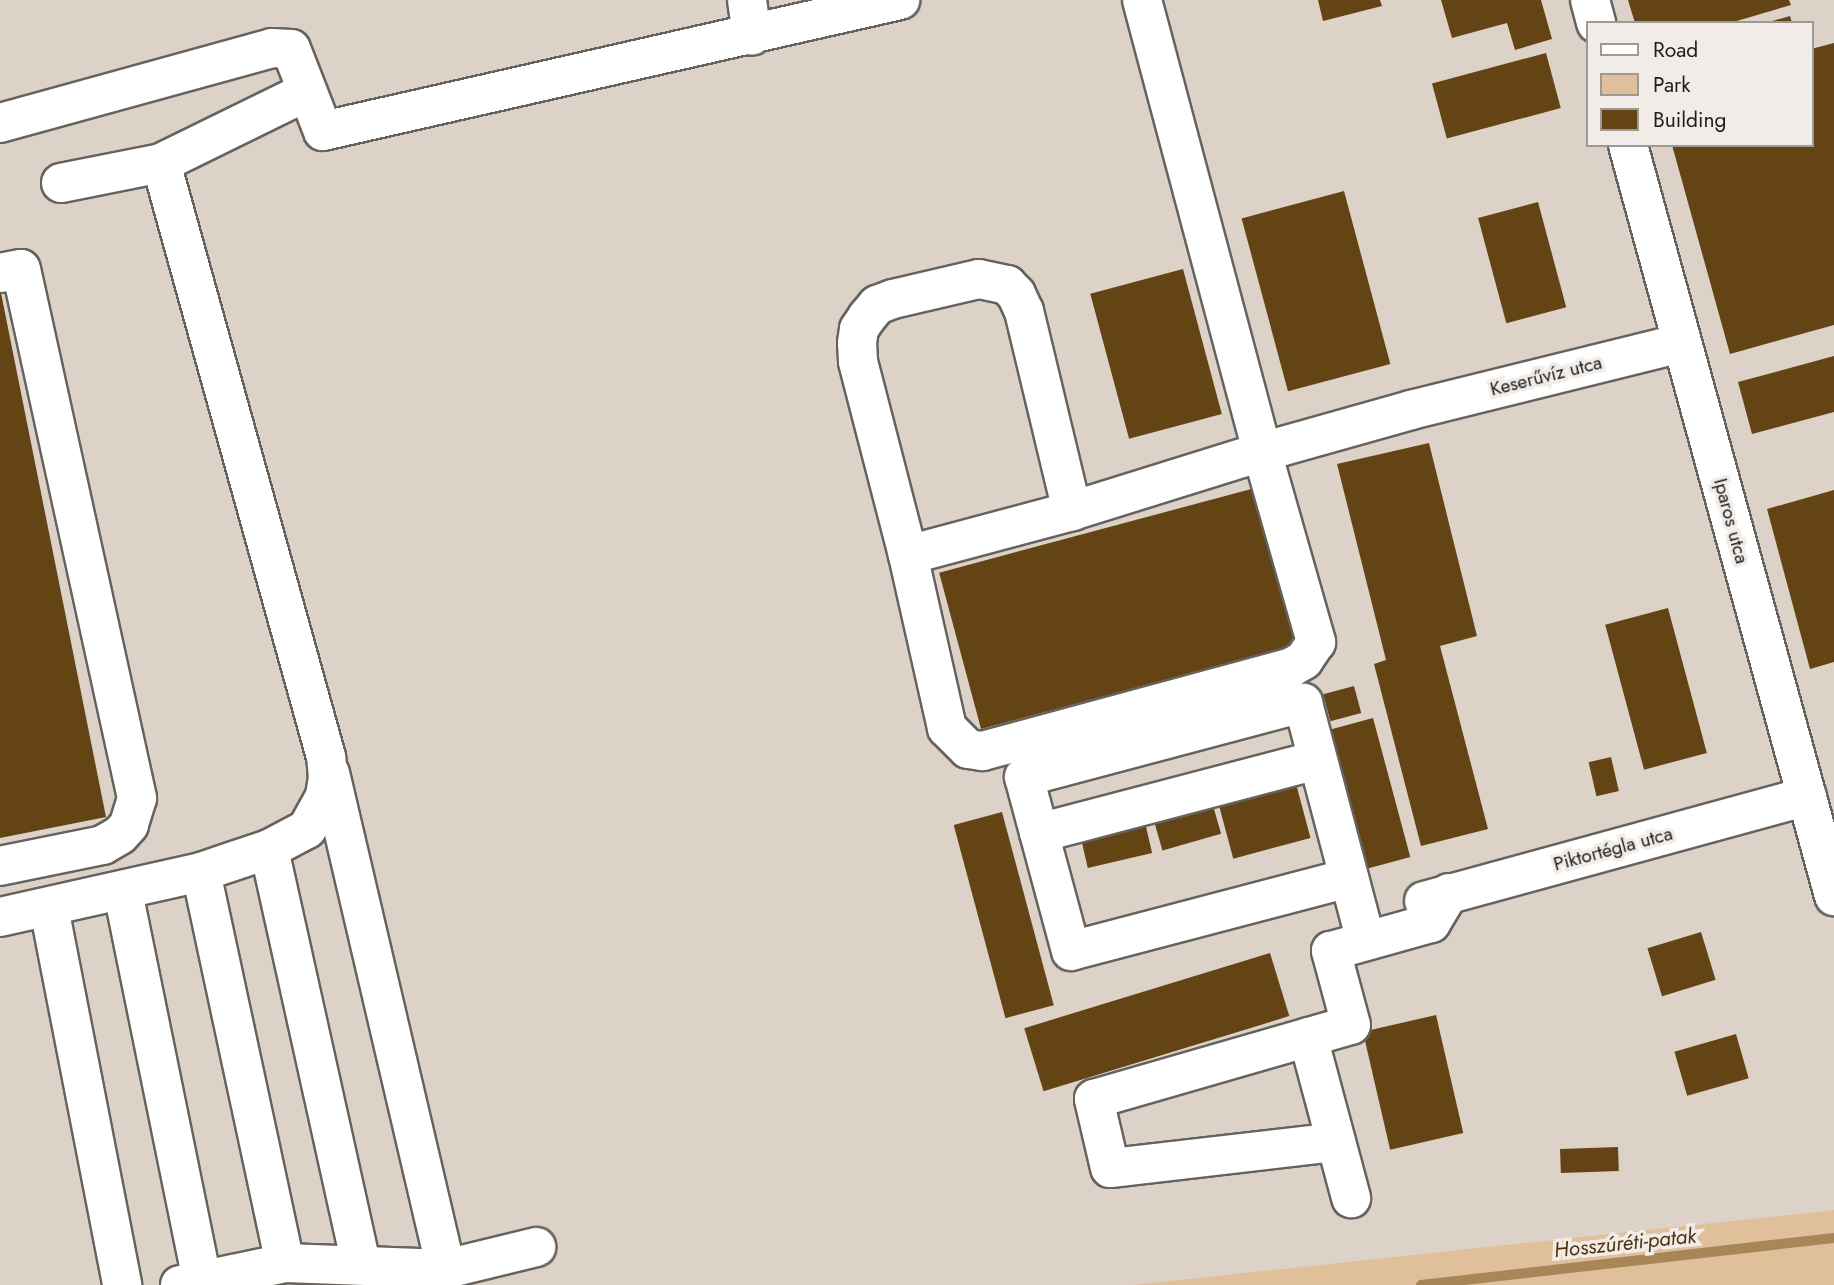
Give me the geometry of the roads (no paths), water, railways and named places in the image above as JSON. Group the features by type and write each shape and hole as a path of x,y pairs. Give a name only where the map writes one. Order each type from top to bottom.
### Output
{"street":[{"path":"0,124 272,48 291,49 323,131 749,18 900,0"},
{"path":"1072,511 1024,310 1016,294 1007,285 979,279 877,305 859,329 858,361 908,555 947,728 968,749 982,751 1292,667 1304,660 1316,642 1262,452 1142,0"},
{"path":"1590,0 1595,21"},
{"path":"61,183 161,163 306,92"},
{"name":"Iparos utca","path":"1629,147 1834,896"},
{"path":"161,163 326,757 446,1269"},
{"path":"0,274 21,269 136,797 129,825 120,835 103,845 0,866"},
{"name":"Keserűvíz utca","path":"908,555 1072,511 1262,452 1411,410 1682,344"},
{"path":"1336,1142 1110,1168 1094,1099 1351,1025 1331,951 1367,941 1303,703 1024,777 1070,951 1349,878"},
{"path":"0,917 122,892 201,872 269,849 307,829 318,813 328,778 326,757"},
{"path":"1039,833 1318,760"},
{"name":"Piktortégla utca","path":"1367,941 1431,923 1435,898 1807,796"},
{"path":"269,849 360,1264"},
{"path":"201,872 285,1263"},
{"path":"122,892 191,1283 285,1263 446,1269 536,1247"},
{"path":"49,908 122,1285"},
{"path":"1308,1037 1351,1198"}],"waterway":[{"name":"Hosszúréti-patak","path":"1421,1285 1834,1238"}]}
